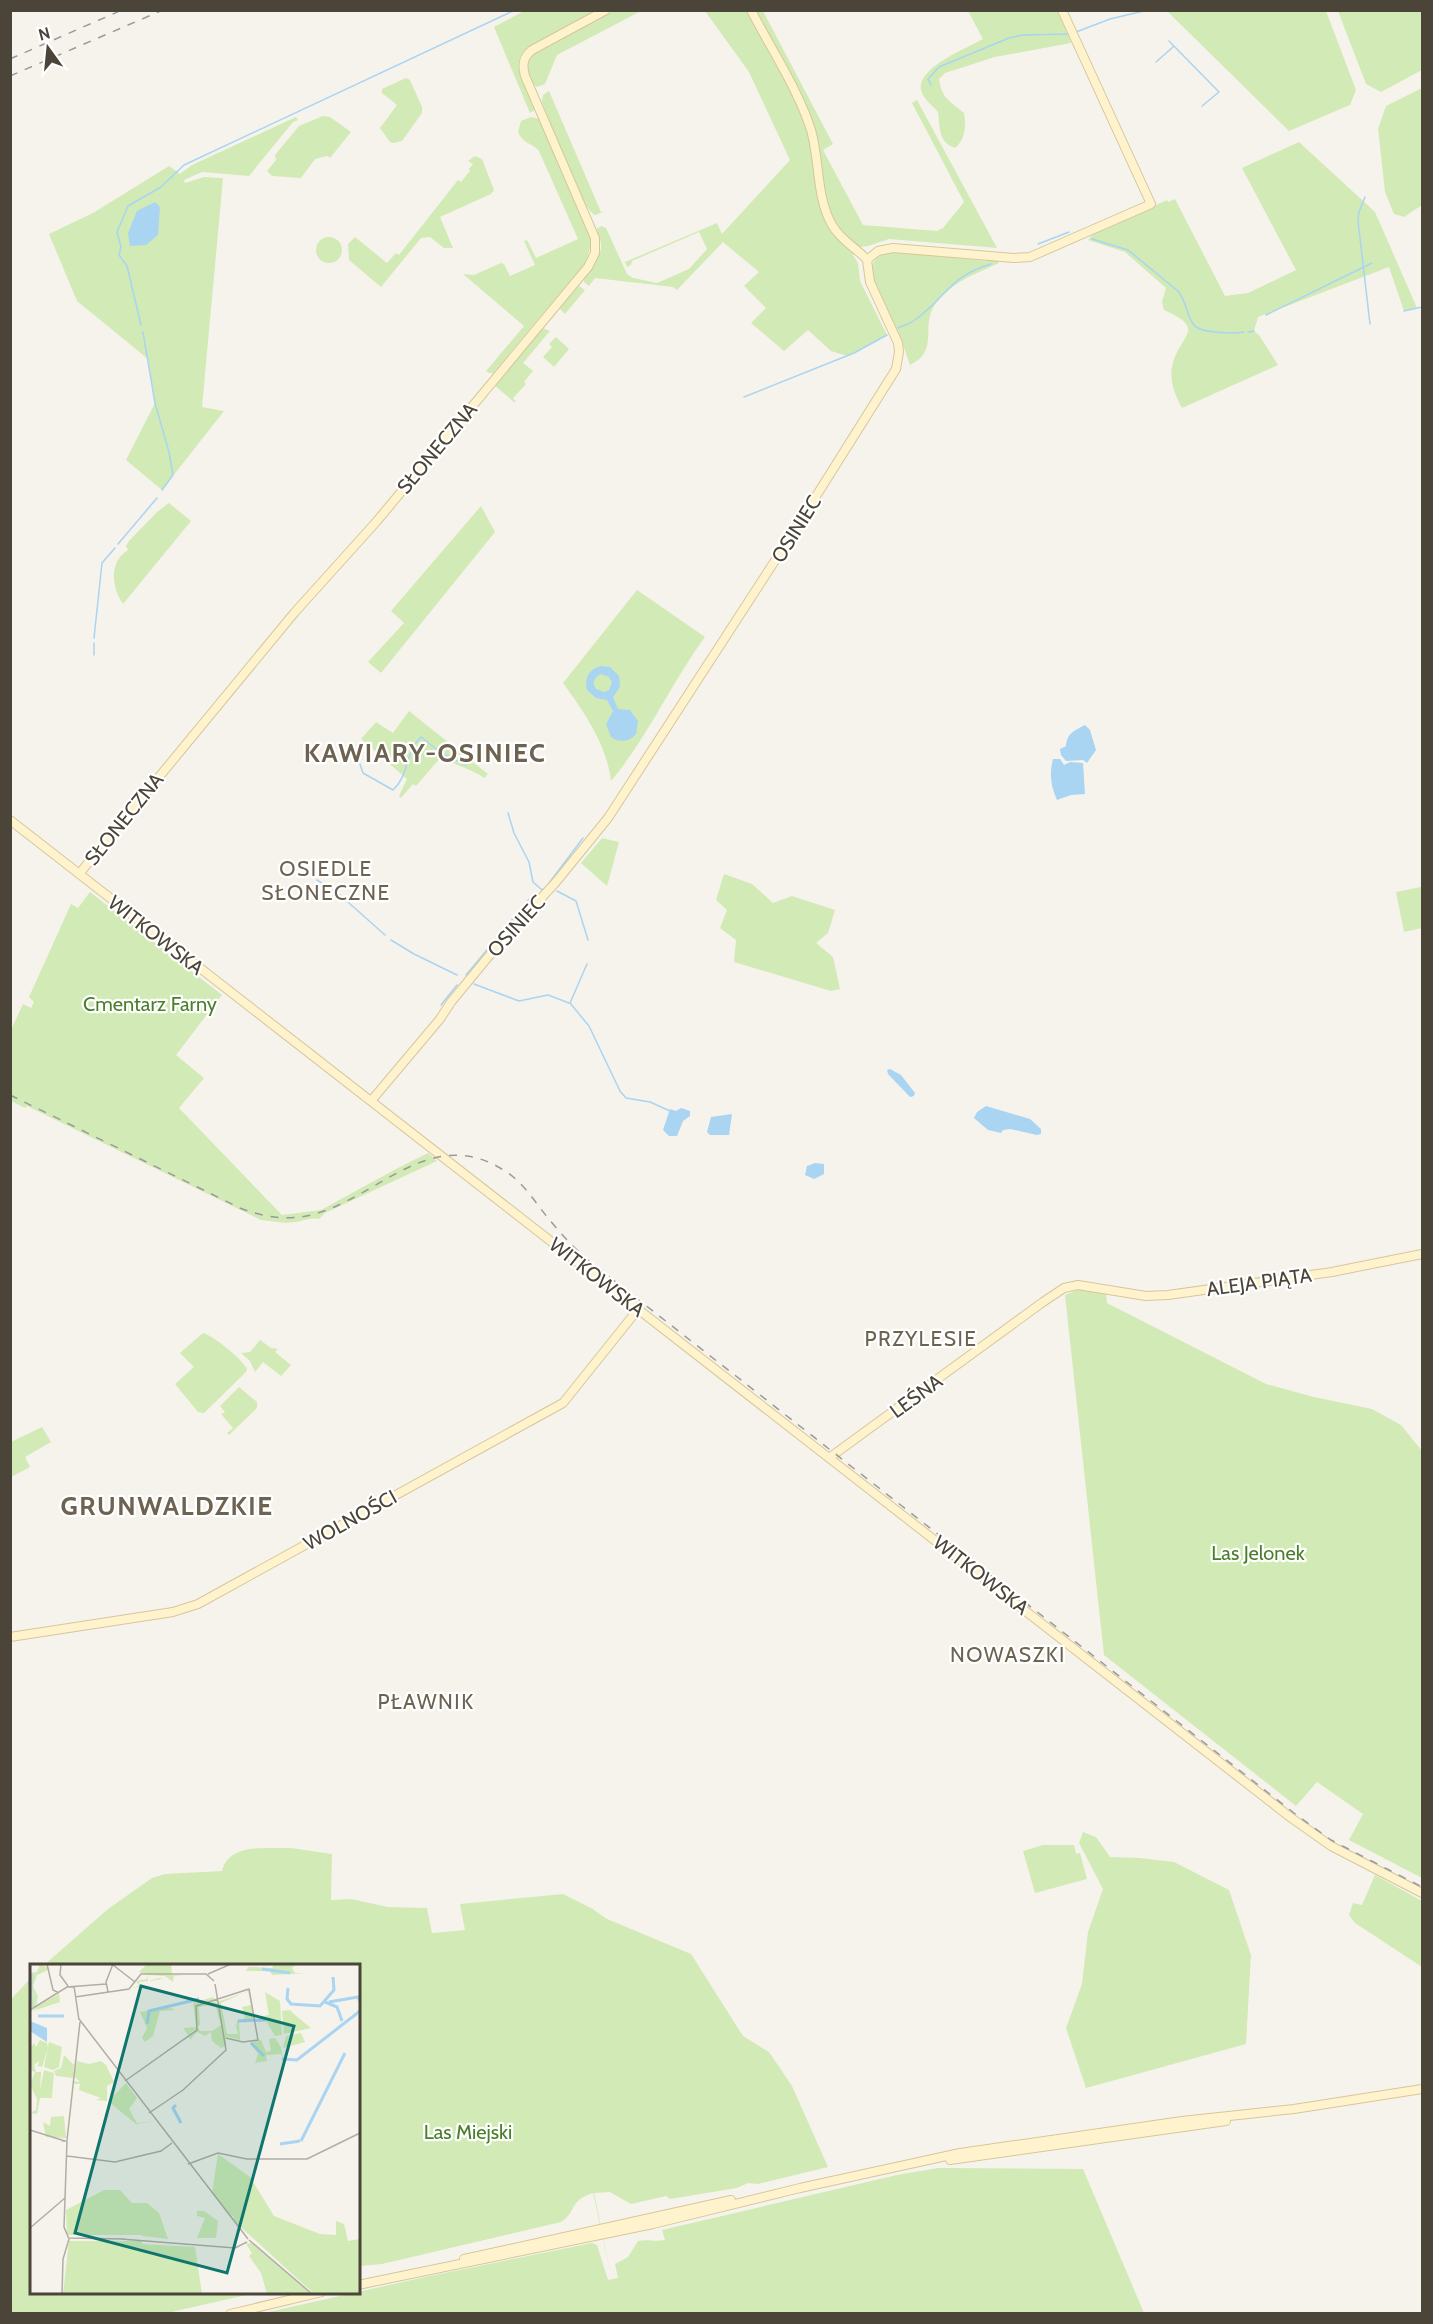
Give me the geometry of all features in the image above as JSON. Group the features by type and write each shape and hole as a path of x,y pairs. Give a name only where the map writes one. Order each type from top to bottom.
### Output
{"street":[{"name":"SŁONECZNA","path":"79,874 295,612 377,521 588,267 595,253 595,238 525,76 523,66 531,50 606,10"},
{"path":"751,10 809,124 817,153 823,202 828,217 841,238 867,260 878,251 893,248 1014,258 1026,257 1050,249 1151,204 1062,10"},
{"path":"1140,208 1144,192"},
{"name":"OSINIEC","path":"369,1100 440,1019 451,1002 498,945 556,882 608,818 791,536 890,378 898,361 898,343 870,282 867,260"},
{"name":"WITKOWSKA","path":"10,820 1320,1838 1422,1893"},
{"name":"ALEJA PIĄTA","path":"1095,1286 1146,1296 1168,1295 1332,1272 1422,1254"},
{"name":"LEŚNA","path":"829,1458 1058,1292 1078,1285 1095,1286"},
{"name":"WOLNOŚCI","path":"10,1637 173,1612 198,1604 563,1403 639,1308"},
{"path":"360,2285 686,2209 911,2164 1195,2126 1256,2113 1422,2089"},
{"path":"230,2313 313,2294"}],"green space":[{"path":"524,11 598,11 526,49 520,63 520,71 536,109 530,113 494,27"},
{"path":"613,11 641,11 557,55 545,84 537,87 532,83 527,65 532,54"},
{"path":"705,11 763,11 833,144 823,150 863,225 937,231 943,228 964,202 912,103 917,100 997,248 889,239 861,247 853,255 858,263 860,281 887,335 847,356 831,351 808,330 784,351 751,323 766,308 744,286 759,272 723,242 677,290 673,287 595,278 589,286 584,282 586,274 600,253 601,243 597,229 601,226 606,228 627,274 633,278 657,283 689,269 707,249 699,232 632,261 627,267 625,262 717,223 722,234 790,160 749,72"},
{"path":"968,11 1059,11 1070,33 1068,34 1071,43 995,57 945,73 939,79 942,91 947,99 964,113 965,118 963,136 955,148 945,142 938,112 926,100 921,90 926,74 934,67 983,39"},
{"path":"1167,11 1326,11 1356,90 1350,105 1289,131"},
{"path":"1338,11 1422,11 1422,70 1381,92 1366,84"},
{"path":"406,78 410,80 422,107 422,113 402,141 394,143 390,142 380,128 397,105 382,93 382,89"},
{"path":"1422,88 1422,205 1404,217 1394,214 1385,192 1378,129 1386,106"},
{"path":"549,91 601,212 606,211 595,215 582,198 542,102 543,95"},
{"path":"323,116 330,117 351,132 330,158 327,156 315,159 301,178 272,176 267,171 276,160 275,155 299,126"},
{"path":"296,117 298,120 293,122 249,176 202,172 184,180 185,183 204,177 223,178 202,407 224,411 162,490 126,460 155,403 148,359 77,301 49,234 93,213 169,166 180,174 192,165"},
{"path":"531,117 539,119 590,238 590,248 586,262 493,373 489,373 486,371 524,326 463,274 474,275 501,263 504,264 510,276 535,265 524,241 527,240 536,258 578,239 539,151 518,132 521,121"},
{"path":"1299,142 1375,212 1417,308 1404,311 1389,267 1258,317 1254,331 1278,365 1182,408 1171,375 1173,363 1188,333 1188,327 1185,322 1164,310 1162,302 1166,288 1125,252 1088,240 1094,233 1167,200 1168,202 1175,199 1225,296 1248,293 1296,270 1242,168"},
{"path":"475,156 482,159 494,190 491,194 440,217 453,248 444,248 430,237 421,238 381,287 349,260 348,244 355,237 387,263 396,253 399,255 458,180 461,182 470,171 473,164 468,161"},
{"path":"329,237 338,241 342,250 338,259 329,263 320,259 316,250 320,241"},
{"path":"892,251 985,261 997,260 999,263 964,279 942,296 931,312 925,352 910,365 899,333 872,280 871,268 875,261 884,253"},
{"path":"579,286 585,290 565,314 560,309 561,306"},
{"path":"543,328 550,331 523,363 533,371 524,382 526,384 513,398 516,402 514,402 494,385"},
{"path":"556,337 569,349 554,367 543,357 552,347 549,344"},
{"path":"169,503 191,521 123,604 114,582 118,561 128,550 126,546 129,541"},
{"path":"481,506 495,532 381,673 368,662 404,623 391,611"},
{"path":"637,590 705,637 637,746 611,781 600,742 563,683"},
{"path":"409,711 488,774 484,778 442,756 416,786 413,784 401,798 399,796 407,779 361,739 376,722 393,733"},
{"path":"602,838 619,842 607,886 581,863"},
{"path":"724,874 752,884 773,903 792,896 835,910 828,933 816,943 833,957 840,989 831,991 734,962 736,940 720,928 727,910 716,900"},
{"path":"1421,887 1422,928 1404,932 1396,892"},
{"name":"Cmentarz Farny","path":"90,892 222,995 176,1055 204,1078 179,1108 282,1215 321,1210 428,1153 437,1161 325,1213 319,1219 286,1223 261,1220 27,1106 25,1108 11,1101 11,1030 23,1004 31,1008 34,1002 29,997 71,904 78,908"},
{"name":"Las Jelonek","path":"1085,1287 1106,1293 1107,1303 1266,1384 1372,1409 1401,1425 1422,1451 1422,1878 1349,1840 1363,1814 1317,1782 1296,1806 1104,1655 1065,1295"},
{"path":"203,1333 227,1348 247,1369 204,1413 198,1412 175,1384 194,1367 180,1353"},
{"path":"260,1340 271,1348 278,1349 275,1352 291,1365 281,1376 263,1362 255,1372 250,1361 241,1353 250,1352"},
{"path":"239,1387 257,1402 257,1408 229,1435 227,1433 233,1428 221,1414 225,1412 220,1406"},
{"path":"42,1427 51,1442 25,1457 30,1467 11,1477 11,1442"},
{"path":"1083,1832 1096,1837 1110,1857 1174,1862 1229,1890 1251,1955 1246,2044 1086,2088 1066,2028 1082,1984 1088,1932 1103,1889 1079,1843"},
{"path":"1043,1845 1074,1845 1076,1854 1080,1853 1087,1879 1035,1893 1023,1851"},
{"name":"Las Miejski","path":"291,1848 332,1854 331,1900 351,1899 388,1907 427,1908 432,1933 465,1930 460,1904 563,1894 607,1919 691,1954 743,2036 769,2052 792,2086 828,2167 758,2184 748,2183 737,2188 670,2199 666,2196 631,2204 610,2192 594,2193 612,2279 593,2193 576,2203 561,2222 382,2264 360,2266 360,1964 45,1964 108,1909 152,1878 165,1874 222,1871 226,1862 233,1855 241,1851"},
{"path":"1375,1875 1422,1901 1422,1967 1355,1923 1349,1915 1353,1903 1362,1905"},
{"path":"30,1979 30,2294 251,2294 167,2313 11,2313 11,1999"},
{"path":"938,2168 1083,2169 1144,2313 264,2313 592,2243 597,2245 608,2280 618,2278 615,2264 628,2257 638,2241 665,2240 662,2230 897,2175"}],"water":[{"path":"155,202 160,207 158,235 146,245 130,246 128,233 137,211"},
{"path":"601,666 610,667 619,676 620,687 613,697 618,709 630,710 638,721 636,734 624,741 611,737 606,724 613,711 607,700 596,698 587,690 588,675 593,669","holes":["601,674 609,677 612,682 609,690 604,692 596,689 595,678"]},
{"path":"1085,725 1090,730 1096,750 1087,763 1083,760 1066,761 1060,749 1066,746 1072,733"},
{"path":"1053,759 1060,759 1064,765 1070,762 1083,763 1085,794 1071,795 1057,800 1051,780"},
{"path":"890,1069 901,1075 915,1093 914,1096 910,1097 888,1074 887,1070"},
{"path":"986,1106 1030,1119 1041,1129 1041,1134 1010,1129 1003,1130 1001,1133 988,1130 974,1118 977,1112"},
{"path":"681,1108 690,1111 690,1116 683,1121 677,1136 669,1136 663,1130 670,1109 676,1111"},
{"path":"732,1114 729,1135 710,1135 707,1132 711,1117"},
{"path":"815,1163 824,1164 824,1174 814,1179 805,1175 807,1166"}],"waterway":[{"path":"141,325 127,266 119,255 121,247 117,232 128,206 161,187 184,165 515,10"},
{"path":"1076,32 1110,19 1148,10"},
{"path":"931,85 928,79 939,67 1009,38 1023,35 1069,34"},
{"path":"1169,41 1219,92 1202,106"},
{"path":"1156,62 1173,47"},
{"path":"1365,197 1358,221 1370,324"},
{"path":"1038,244 1069,232"},
{"path":"1092,239 1128,250 1178,291 1191,321 1197,328 1218,332 1244,332"},
{"path":"1266,315 1372,263"},
{"path":"898,328 926,312 956,281 991,264"},
{"path":"1404,311 1422,307"},
{"path":"1248,332 1254,331"},
{"path":"143,332 155,403 173,475 162,490"},
{"path":"744,397 854,353 887,335"},
{"path":"118,544 157,498"},
{"path":"94,638 102,563 115,548"},
{"path":"94,643 94,655"},
{"path":"353,744 363,773 393,790 402,778 412,750 421,737 440,752"},
{"path":"443,754 466,765"},
{"path":"508,813 514,833 529,862 533,882 543,889"},
{"path":"549,883 583,838"},
{"path":"317,880 340,895 385,935"},
{"path":"557,891 576,901 588,940"},
{"path":"466,975 530,898"},
{"path":"391,940 457,975"},
{"path":"587,964 570,1003 589,1026 620,1091 626,1098 650,1102 670,1111"},
{"path":"474,984 519,1001 548,995 569,1003"},
{"path":"441,1005 457,985"}],"railway":[{"path":"10,59 122,10"},
{"path":"10,76 163,10"},
{"path":"10,1095 240,1208 275,1217 302,1217 336,1206 429,1159 453,1155 478,1158 505,1171 523,1186 558,1230 589,1261 1294,1813 1331,1840 1422,1887"}],"district":[{"name":"KAWIARY-OSINIEC","path":"425,753"},
{"name":"OSIEDLE SŁONECZNE","path":"326,881"},
{"name":"PRZYLESIE","path":"921,1339"},
{"name":"GRUNWALDZKIE","path":"167,1506"},
{"name":"NOWASZKI","path":"1008,1655"},
{"name":"PŁAWNIK","path":"426,1702"}]}
